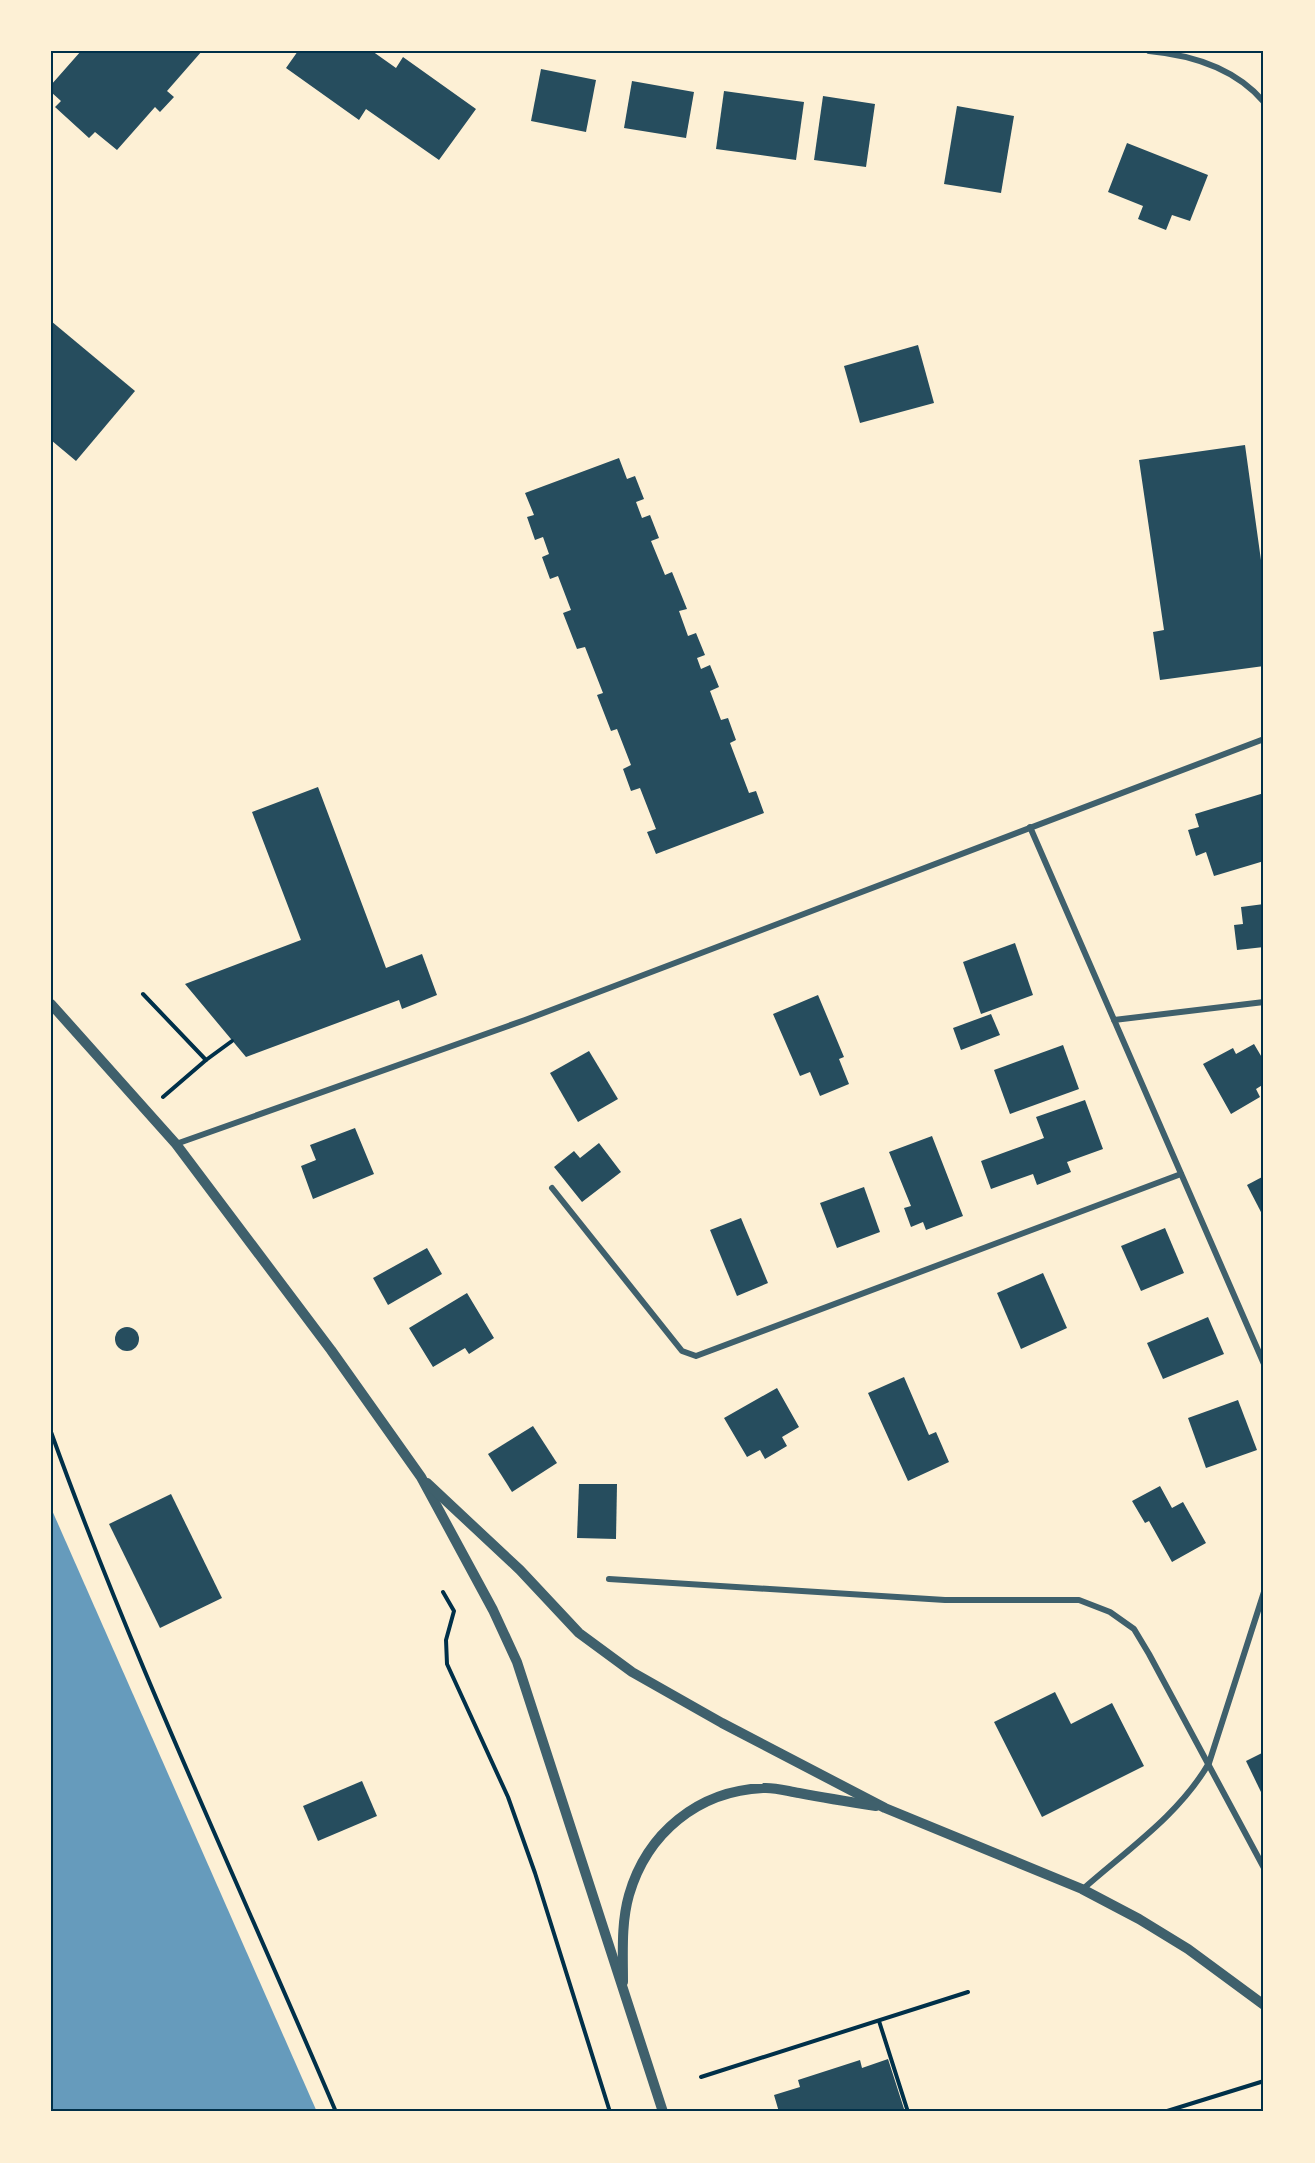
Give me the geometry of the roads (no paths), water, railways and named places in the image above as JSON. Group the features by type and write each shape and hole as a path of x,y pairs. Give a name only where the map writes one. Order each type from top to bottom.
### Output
{"street":[{"path":"1149,51 1197,60 1226,71 1256,92 1264,102"},
{"path":"176,1144 536,1016 1264,739"},
{"path":"1030,827 1264,1364"},
{"path":"1114,1020 1264,1002"},
{"path":"51,1004 176,1144 297,1303 421,1477 493,1610 517,1662 663,2112"},
{"path":"552,1188 682,1351 696,1356 1181,1174"},
{"path":"421,1477 520,1570 579,1633 632,1672 722,1723 885,1808 1083,1889 1188,1949 1264,2005"},
{"path":"609,1579 945,1600 1079,1600 1110,1612 1134,1629 1209,1763 1264,1868"},
{"path":"1083,1889 1178,1807 1198,1783 1209,1763 1264,1592"},
{"path":"622,1991 623,1929 628,1896 654,1844 674,1821 699,1804 728,1793 764,1788 885,1808"}],"water":[{"path":"51,1508 317,2112 51,2112"}]}
